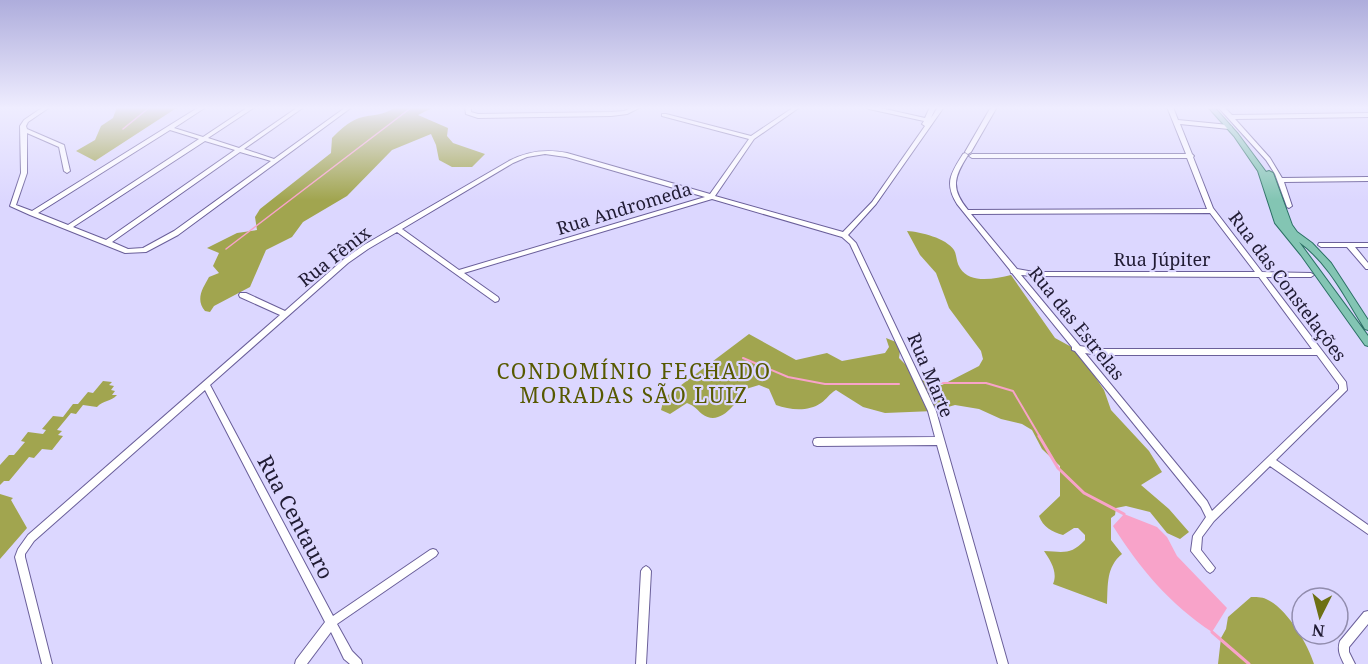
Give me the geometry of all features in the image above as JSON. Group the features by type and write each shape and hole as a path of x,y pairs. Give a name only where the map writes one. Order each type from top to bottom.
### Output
{"main road":[{"path":"1236,138 1262,171 1278,221 1368,343"},
{"path":"1241,138 1262,161 1273,182 1286,222 1294,234 1327,262 1330,270 1324,270 1306,257"},
{"path":"1299,238 1321,245"},
{"path":"1306,257 1309,245"},
{"path":"1309,245 1321,245"},
{"path":"1321,245 1319,251 1368,327"},
{"path":"1334,297 1334,291 1340,291 1356,309"}],"street":[{"path":"24,138 24,173 13,200 13,206 127,252 150,248 176,233 307,138"},
{"path":"43,138 62,146 67,171"},
{"path":"32,214 153,138"},
{"path":"200,138 276,161"},
{"path":"106,243 256,138"},
{"name":"Rua Andromeda","path":"459,272 711,197 752,138"},
{"path":"844,235 874,203 920,138"},
{"name":"Rua das Estrelas","path":"977,138 969,154 954,172 951,189 1013,271 1204,504 1211,518"},
{"name":"Rua das Constelações","path":"1184,138 1212,211 1343,384 1343,390 1219,509 1200,531 1196,551 1210,567"},
{"path":"1251,138 1260,147 1280,180 1289,206"},
{"path":"68,228 203,139"},
{"name":"Rua Fênix","path":"47,664 21,552 37,531 346,261 511,162 526,155 546,152 567,155 844,235"},
{"path":"969,154 1191,156"},
{"path":"1280,180 1368,179"},
{"path":"967,212 1212,211"},
{"path":"397,229 495,299"},
{"name":"Rua Marte","path":"844,235 853,243 932,411 1003,664"},
{"path":"1321,245 1368,245"},
{"path":"1349,245 1368,267"},
{"name":"Rua Júpiter","path":"1013,271 1034,274 1311,274"},
{"path":"243,295 286,314"},
{"path":"1075,348 1098,352 1319,352"},
{"name":"Rua Centauro","path":"206,384 348,655 357,664"},
{"path":"816,442 940,441"},
{"path":"1269,461 1368,530"},
{"path":"1204,504 1219,509"},
{"path":"300,664 332,622 433,553"},
{"path":"641,664 646,571"},
{"path":"1350,664 1344,653 1344,645 1368,616"}],"green space":[{"path":"96,138 130,138 95,161 76,151"},
{"path":"332,138 421,138 392,150 347,196 303,222 292,237 266,250 250,287 214,306 210,312 205,311 200,298 202,289 209,277 219,273 213,266 219,253 207,248 237,233 257,230 255,217 260,209 331,153"},
{"path":"433,138 449,138 453,143 485,154 472,167 452,167 439,160"},
{"path":"907,231 926,234 945,242 954,250 960,268 970,276 990,279 1011,275 1055,338 1077,350 1104,390 1111,410 1149,451 1162,472 1141,485 1169,509 1189,532 1180,539 1167,533 1150,512 1126,506 1116,508 1115,515 1111,518 1111,540 1122,554 1110,571 1107,604 1053,584 1054,571 1044,551 1071,550 1085,540 1085,535 1078,528 1063,535 1059,534 1048,528 1041,520 1039,516 1060,496 1060,466 1042,449 1032,430 1022,424 1001,419 979,409 955,405 934,411 885,413 863,407 836,390 816,406 793,409 776,405 769,389 759,385 746,389 728,411 716,418 702,414 687,403 670,414 661,410 664,398 749,334 796,360 827,353 842,361 885,353 889,347 886,338 901,344 899,358 920,379 931,384 942,385 979,366 983,359 981,351 949,308 936,273 920,255"},
{"path":"103,381 112,382 109,385 114,386 111,390 115,391 112,395 117,395 97,407 83,405 76,414 71,413 57,430 62,431 58,435 63,436 52,450 42,449 34,458 29,457 9,481 4,481 0,485 0,465 9,455 14,455 25,442 21,441 28,432 43,434 46,430 42,429 53,416 63,417 73,404 78,404 88,392 93,393"},
{"path":"0,494 13,498 11,500 27,528 0,559"},
{"path":"1251,597 1261,597 1274,603 1290,621 1290,646 1306,646 1314,664 1218,664 1221,638 1226,629 1228,617"}],"shaded area":[{"path":"1124,514 1157,527 1167,537 1177,556 1227,608 1212,632 1169,597 1134,557 1113,526"}],"waterway":[{"path":"226,249 371,138"},
{"path":"743,358 788,377 825,384 899,384"},
{"path":"941,383 986,383 1013,391 1040,437"},
{"path":"1039,436 1058,468 1084,493 1124,514"},
{"path":"1212,632 1249,664"}],"district":[{"name":"CONDOMÍNIO FECHADO MORADAS SÃO LUIZ","path":"634,383"}]}
